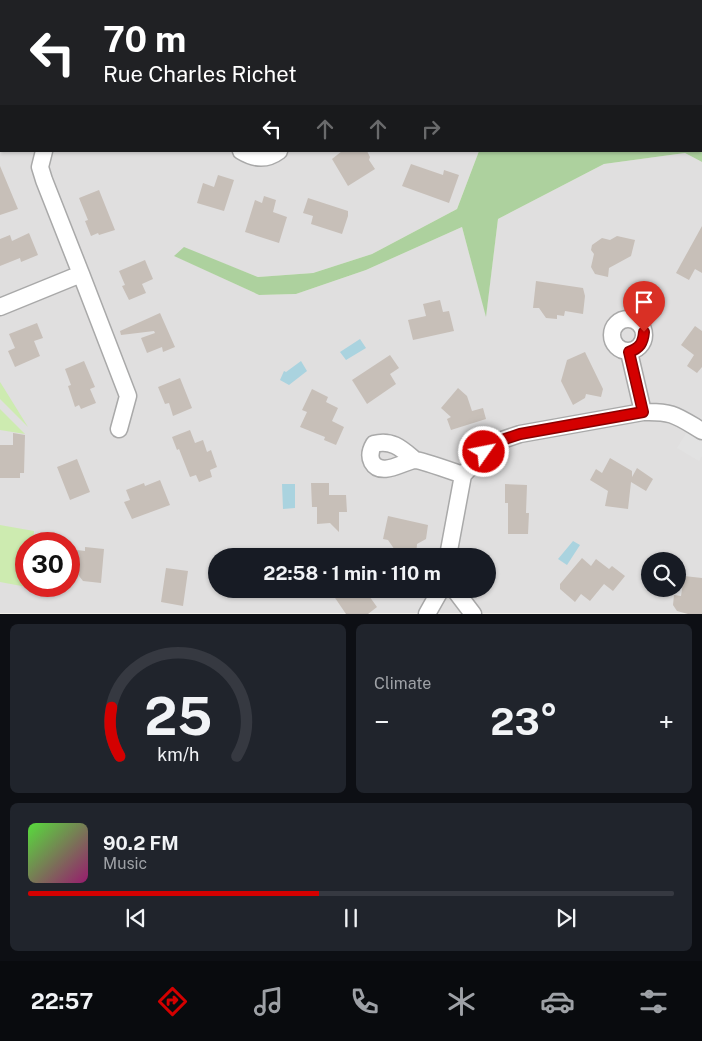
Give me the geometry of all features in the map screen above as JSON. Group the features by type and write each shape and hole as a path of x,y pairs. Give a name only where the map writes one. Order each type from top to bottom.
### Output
{"street":[{"path":"44,152 40,167 44,180 128,396 119,429"},
{"path":"244,152 255,158 265,158 278,152"},
{"path":"0,307 81,274"},
{"path":"629,352 643,412"},
{"path":"449,548 463,475 484,452 502,440 520,434 643,412 674,414 702,431"},
{"path":"415,460 463,475"},
{"path":"427,614 436,598"},
{"path":"461,598 473,614"}],"shaded area":[{"path":"0,152 479,152 457,209 372,254 313,273 258,277 184,248 175,256 259,295 296,294 366,270 462,227 486,315 498,219 604,164 685,153 702,162 702,613 0,613"},
{"path":"687,432 702,441 702,456 699,461 677,448"}],"green space":[{"path":"479,152 702,152 702,162 685,153 604,164 498,219 486,317 462,227 366,270 296,294 259,295 174,256 184,247 258,277 313,273 372,254 457,209"},
{"path":"0,382 2,385 28,427 0,399"},
{"path":"0,409 25,434 0,430"},
{"path":"0,525 34,531 15,532 15,585 0,582"}],"water":[{"path":"360,339 366,348 346,360 340,352"},
{"path":"301,361 307,371 289,385 280,380 284,371 286,372"},
{"path":"282,484 295,484 295,508 283,509"},
{"path":"573,541 580,545 567,565 558,559"}],"building":[{"path":"341,152 368,152 370,157 369,160 375,169 348,186 332,159"},
{"path":"411,164 443,175 444,170 459,175 449,203 402,186"},
{"path":"0,166 18,209 0,215"},
{"path":"218,175 234,180 224,211 197,203 203,183 214,187"},
{"path":"99,190 115,230 91,236 85,221 88,220 79,198"},
{"path":"264,196 276,200 273,212 287,217 279,243 245,232 255,200 262,203"},
{"path":"308,198 348,211 342,234 311,224 313,216 303,213"},
{"path":"702,226 702,273 695,269 689,280 676,273"},
{"path":"29,233 38,255 21,262 20,258 0,266 0,239 10,235 12,241"},
{"path":"617,236 635,240 631,256 609,268 608,277 595,274 591,267 594,254 591,250 592,245 602,238 610,240"},
{"path":"145,260 153,279 142,284 146,293 129,300 122,286 125,285 119,271"},
{"path":"536,281 583,288 585,296 583,314 565,311 564,316 557,315 557,319 546,318 539,308 533,308"},
{"path":"440,300 443,312 449,311 454,331 413,340 408,320 426,316 423,304"},
{"path":"160,313 175,347 163,352 162,347 147,353 141,338 155,333 154,331 121,335 120,331"},
{"path":"37,323 43,338 34,341 40,356 15,367 8,351 15,348 9,334"},
{"path":"695,326 702,331 702,367 697,373 687,366 694,355 681,345"},
{"path":"585,352 603,389 601,397 586,394 585,398 573,405 561,381 567,360"},
{"path":"390,355 399,368 390,374 396,384 367,404 352,380"},
{"path":"84,361 95,387 90,389 96,403 81,409 79,405 75,407 68,386 71,385 65,369"},
{"path":"180,378 192,408 173,416 169,403 165,404 158,387"},
{"path":"458,388 467,396 472,411 483,408 486,419 451,430 447,419 451,417 441,408"},
{"path":"312,389 328,397 326,402 338,408 332,421 344,427 336,445 324,440 325,437 300,427 307,412 302,410"},
{"path":"190,430 195,443 203,440 207,452 211,450 217,467 210,470 212,477 199,482 196,475 190,477 172,437"},
{"path":"13,433 25,435 24,473 20,473 20,478 0,478 0,445 13,445"},
{"path":"610,458 632,471 632,477 637,468 653,479 646,491 631,482 628,509 605,506 608,491 590,480 596,469 602,473"},
{"path":"77,459 90,492 70,500 57,467"},
{"path":"160,480 170,505 132,519 124,502 130,500 126,490 144,483 145,486"},
{"path":"311,483 329,483 329,495 346,495 347,512 339,512 339,532 330,523 317,524 317,507 312,507"},
{"path":"505,484 527,485 526,513 529,513 528,534 508,534 508,503 505,503"},
{"path":"388,516 428,525 426,539 417,544 417,548 394,548 388,540 383,539"},
{"path":"85,547 104,549 101,583 83,581 80,577 80,550 85,551"},
{"path":"582,558 591,566 596,559 609,569 612,566 625,576 613,591 604,584 590,601 581,594 575,602 560,589 560,584"},
{"path":"166,568 188,571 183,606 161,602"},
{"path":"686,576 702,578 702,614 688,614 677,611 673,605 674,597 686,597"},
{"path":"335,598 371,598 377,607 368,614 346,614"}],"route":[{"path":"484,452 502,440 520,434 643,412 629,352 638,348 644,341 644,332"}]}
